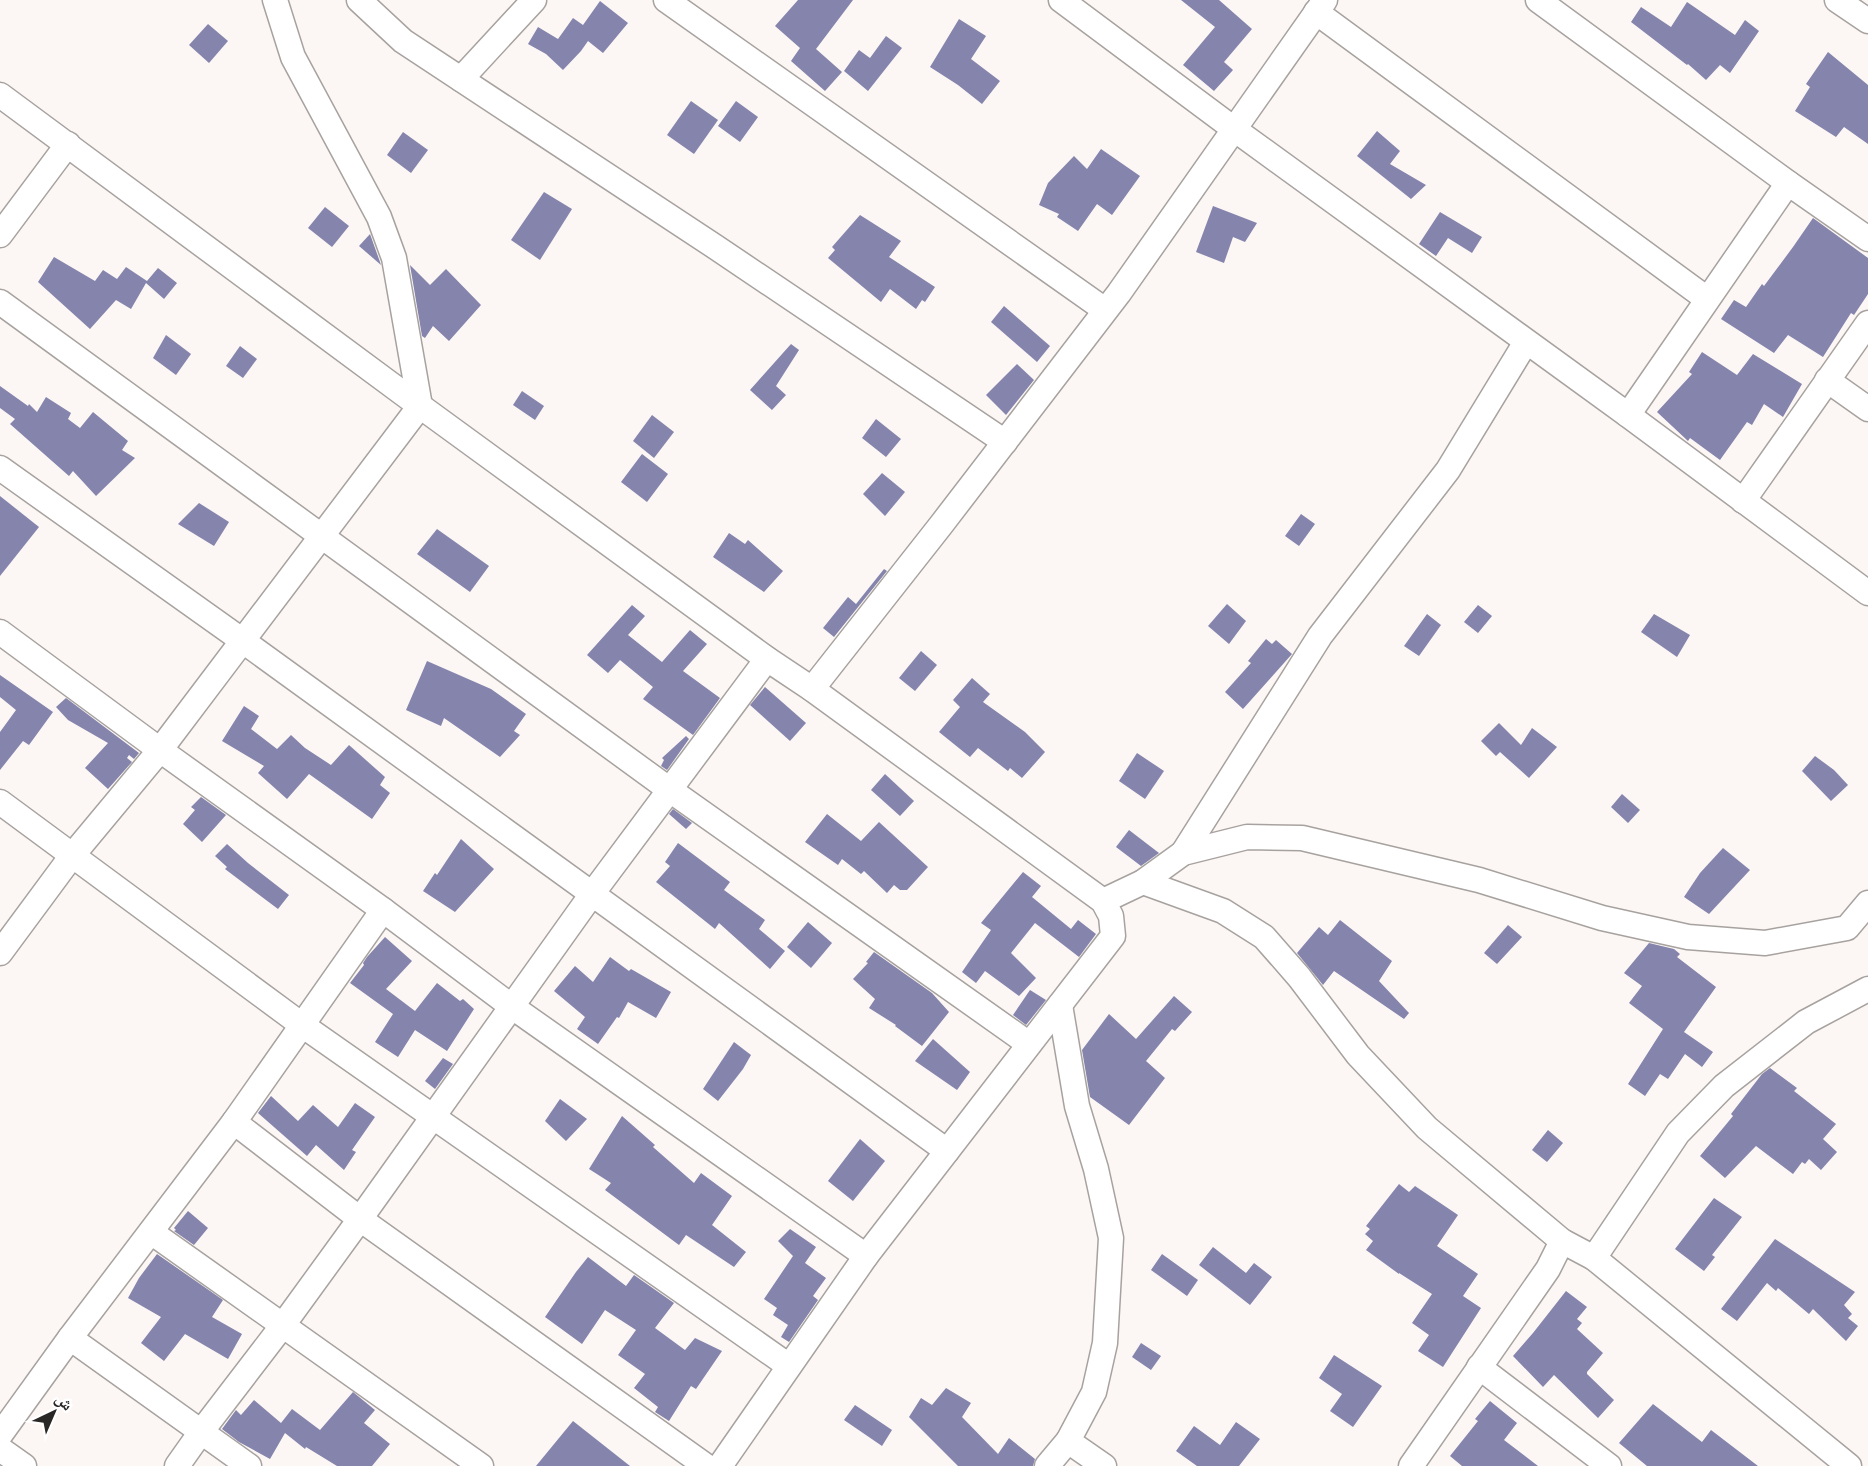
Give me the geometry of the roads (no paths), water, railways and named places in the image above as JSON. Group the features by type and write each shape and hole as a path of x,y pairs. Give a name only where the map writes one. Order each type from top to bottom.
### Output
{"street":[{"path":"0,953 71,857 160,750 420,406 394,258 379,217 293,57 275,0"},
{"path":"359,0 403,41 1005,442"},
{"path":"461,80 534,0"},
{"path":"666,0 1106,310"},
{"path":"1061,0 1092,9 1233,129 1628,415 1868,593"},
{"path":"1837,0 1868,21"},
{"path":"1550,3 1788,183 1868,239"},
{"path":"812,689 1106,310 1320,6 1707,299"},
{"path":"0,95 420,406 1103,901 1111,916 1113,936 866,1256 720,1466"},
{"path":"0,235 68,144"},
{"path":"1628,415 1788,183"},
{"path":"0,302 670,790 1029,1044"},
{"path":"1743,501 1868,323"},
{"path":"1103,901 1143,882 1183,853 1320,636 1448,470 1526,342"},
{"path":"1827,380 1868,409"},
{"path":"0,468 243,641 947,1151"},
{"path":"0,632 512,1006 866,1256"},
{"path":"177,1466 360,1219 592,894 767,659"},
{"path":"0,802 71,857 302,1025 789,1366"},
{"path":"1183,853 1247,837 1302,838 1479,880 1602,918 1688,937 1765,943 1847,928 1868,903"},
{"path":"1143,882 1223,910 1264,937 1299,977 1358,1055 1426,1128 1562,1241 1594,1258 1849,1466"},
{"path":"0,1435 70,1338 234,1122 383,910"},
{"path":"1594,1258 1678,1133 1724,1086 1806,1022 1868,989"},
{"path":"1047,1466 1068,1441 1094,1392 1105,1343 1111,1238 1096,1169 1077,1107 1059,1005"},
{"path":"234,1122 360,1219 706,1466"},
{"path":"151,1232 481,1466"},
{"path":"1411,1466 1548,1269 1562,1241"},
{"path":"70,1338 249,1466"},
{"path":"1479,1367 1609,1466"},
{"path":"1068,1441 1104,1466"},
{"path":"0,1449 24,1466"}]}
